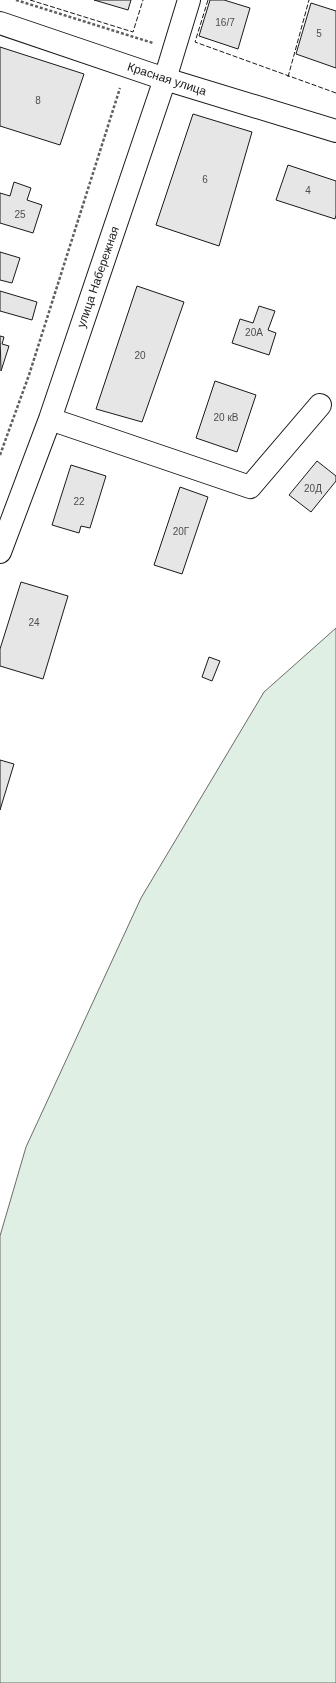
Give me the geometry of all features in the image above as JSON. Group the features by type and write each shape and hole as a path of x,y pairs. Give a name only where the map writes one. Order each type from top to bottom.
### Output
{"street":[{"name":"улица Набережная","path":"0,552 50,419 165,79 189,0"},
{"name":"Красная улица","path":"0,23 165,79 336,131"},
{"path":"50,419 250,487 320,405"}],"path":[{"path":"16,0 174,50"},
{"path":"0,455 30,375 120,88"}],"green space":[{"path":"336,628 336,1683 0,1683 0,1236 26,1147 141,898 264,692"}],"building":[{"path":"94,0 131,0 128,10"},
{"path":"210,0 224,0 250,8 238,49 199,36"},
{"path":"311,3 336,11 336,68 296,54"},
{"path":"0,47 84,74 60,145 0,126"},
{"path":"193,114 252,132 219,246 156,225"},
{"path":"288,165 336,181 335,219 276,200"},
{"path":"14,182 31,188 27,200 42,205 33,233 0,223 0,193 10,196"},
{"path":"0,252 20,258 12,283 0,280"},
{"path":"137,286 184,302 142,422 96,409"},
{"path":"0,291 37,302 32,320 0,311"},
{"path":"259,306 275,311 268,330 276,333 269,355 232,343 240,319 253,323"},
{"path":"0,336 4,337 2,344 9,346 1,371"},
{"path":"215,381 256,395 237,452 196,438"},
{"path":"317,461 336,476 336,481 311,512 289,495"},
{"path":"71,465 106,476 90,528 81,526 79,533 52,525"},
{"path":"180,487 208,497 182,574 154,565"},
{"path":"21,582 68,596 43,679 0,666 0,649"},
{"path":"209,657 220,661 212,681 202,677"},
{"path":"0,760 14,764 0,810"}],"fence":[{"path":"30,0 133,32 143,0"},
{"path":"208,0 195,42 336,93"},
{"path":"288,77 309,0"}]}
